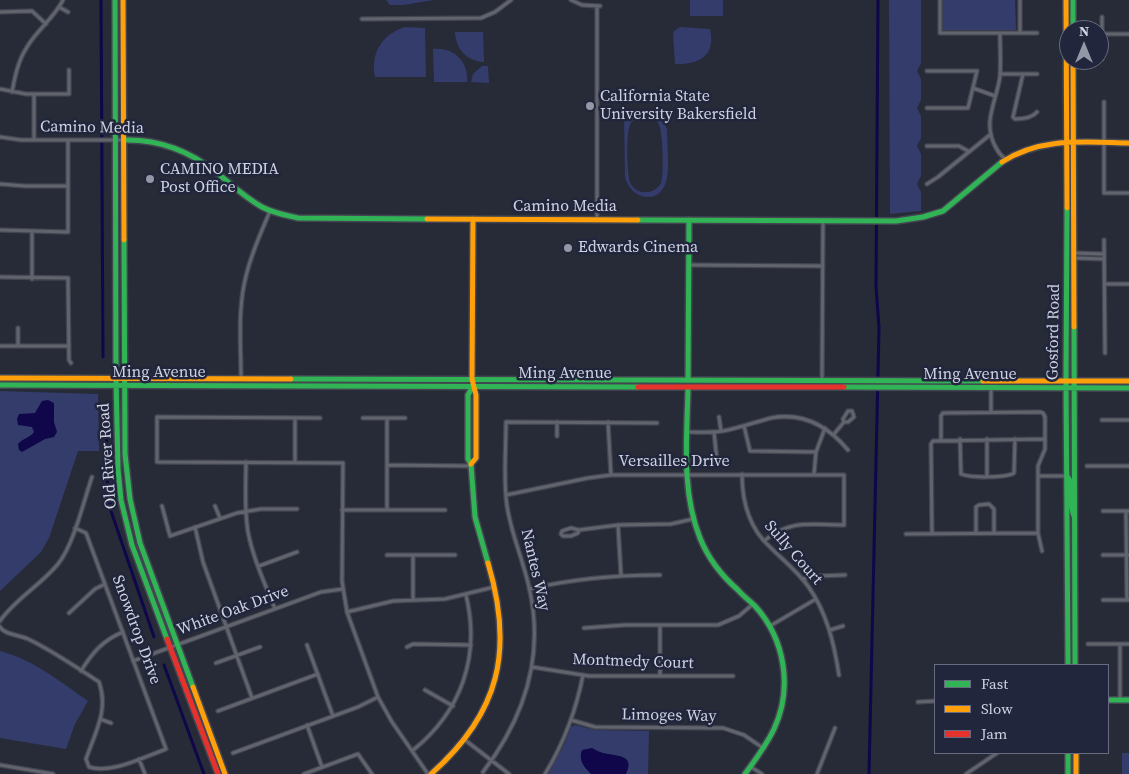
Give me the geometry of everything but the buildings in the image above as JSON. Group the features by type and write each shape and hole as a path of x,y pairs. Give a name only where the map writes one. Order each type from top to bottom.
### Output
{"main road":[{"name":"Old River Road","path":"115,0 116,385 118,469 124,515 132,545 218,774"},
{"name":"Old River Road","path":"123,0 126,469 130,506 140,543 176,645 225,774"},
{"name":"Gosford Road","path":"1066,0 1074,256 1075,664"},
{"path":"1073,0 1073,20"},
{"name":"Gosford Road","path":"1068,664 1066,381 1073,70"},
{"name":"Camino Media","path":"124,140 153,141 178,149 202,163 246,198 270,211 288,216 306,219 597,220 911,219 948,208 1006,159 1030,148 1046,144 1070,142 1128,143"},
{"path":"429,774 450,758 479,720 487,704 498,667 501,646 501,622 475,514 471,465 468,459 468,395 472,386 473,219"},
{"path":"688,380 689,220"},
{"name":"Ming Avenue","path":"0,378 1129,381"},
{"path":"794,388 817,384 822,380"},
{"name":"Ming Avenue","path":"0,385 1129,388"},
{"path":"688,388 688,474 689,497 693,519 700,539 715,566 753,604 770,626 780,651 784,669 783,704 777,722 763,748 745,774"},
{"path":"1067,476 1071,481 1071,510 1075,517"},
{"path":"1109,700 1129,700"},
{"path":"1068,754 1068,774"},
{"path":"1076,754 1076,774"}],"street":[{"path":"12,92 18,66 30,41 46,24 63,0"},
{"path":"362,18 481,18 495,12 511,0"},
{"path":"571,0 582,5 599,6 597,220"},
{"path":"940,0 940,34 1037,33"},
{"path":"1020,0 1020,33"},
{"path":"59,7 68,12"},
{"path":"0,12 32,12 46,24"},
{"path":"1000,33 1000,74 990,116 991,134 998,152 1006,159"},
{"path":"1109,34 1129,34"},
{"path":"0,89 34,94 69,94 69,70"},
{"path":"927,71 977,71 968,108 927,108"},
{"path":"1000,74 1037,74"},
{"path":"1023,74 1013,117 1015,119 1022,119 1031,117 1037,112"},
{"path":"973,88 995,96"},
{"path":"34,94 34,140"},
{"path":"1104,102 1104,193 1129,193"},
{"path":"927,184 991,134"},
{"name":"Camino Media","path":"0,137 34,140 124,140"},
{"path":"0,230 68,232 68,140"},
{"path":"927,146 959,146 968,151"},
{"path":"0,184 68,186"},
{"path":"241,378 241,312 244,283 270,211"},
{"path":"822,380 823,220"},
{"path":"32,232 32,279"},
{"path":"1104,240 1104,353"},
{"path":"1074,256 1104,254"},
{"path":"1074,256 1104,259"},
{"path":"689,265 822,266"},
{"path":"0,277 32,279 68,278 69,360 71,363"},
{"path":"1104,284 1129,284"},
{"path":"18,328 18,346"},
{"path":"0,346 69,346"},
{"path":"688,380 688,388"},
{"path":"991,389 991,412"},
{"path":"941,440 941,416 943,413 1043,413 1045,418 1045,449 1038,466 1038,533 1042,551"},
{"path":"320,418 157,417 157,462 343,463 343,589 347,612 378,697 392,722 429,774"},
{"path":"719,417 721,432"},
{"path":"688,432 721,432 773,418 789,417 812,421 825,428 834,434 848,450"},
{"path":"295,418 295,462"},
{"path":"363,418 405,418"},
{"path":"387,418 387,510"},
{"path":"1102,420 1129,420"},
{"name":"Nantes Way","path":"483,772 507,738 526,695 532,667 535,631 530,589 509,516 506,495 506,422 557,422"},
{"path":"557,436 557,422 657,423"},
{"path":"608,422 611,474"},
{"path":"834,434 844,422"},
{"path":"744,426 750,451 816,452"},
{"path":"814,474 816,452 825,428"},
{"path":"714,432 717,461"},
{"path":"987,439 987,476"},
{"path":"960,440 961,474 966,476 1009,476 1014,473 1015,439"},
{"path":"932,534 931,444 933,441 1045,439"},
{"path":"246,462 246,511 251,542 275,609"},
{"path":"387,465 471,465"},
{"path":"1088,466 1129,466"},
{"name":"Versailles Drive","path":"506,495 611,474 844,474 844,525 789,526 777,530 764,540"},
{"name":"Sully Court","path":"742,474 743,494 752,524 764,540 802,579 816,599 830,630 839,675"},
{"path":"1038,476 1067,476"},
{"path":"1,620 57,565 68,547 92,478"},
{"path":"976,534 976,507 989,504 993,507 994,533"},
{"path":"162,506 170,536 246,511 297,509"},
{"path":"215,506 220,518"},
{"path":"342,510 445,510"},
{"path":"1103,511 1128,510 1128,600 1103,600"},
{"path":"579,530 578,533 571,536 563,536 561,534 566,529 571,528 579,530 618,525 671,524 693,519"},
{"path":"618,525 621,575"},
{"path":"195,527 202,562 252,698"},
{"name":"Snowdrop Drive","path":"74,528 86,532 166,749 139,759"},
{"path":"906,534 1038,533"},
{"path":"259,566 297,552"},
{"path":"387,555 455,555"},
{"path":"413,555 413,600"},
{"path":"1103,555 1128,555"},
{"path":"530,589 621,575 660,575"},
{"path":"802,579 816,576 845,575"},
{"path":"69,613 90,593 105,584"},
{"path":"347,612 393,601 445,599 466,596 494,588"},
{"name":"White Oak Drive","path":"133,661 322,592 343,589"},
{"path":"412,751 436,729 453,706 466,676 471,645 471,625 466,596"},
{"path":"770,626 816,599"},
{"path":"584,628 723,624 740,616 753,604"},
{"path":"660,625 660,676"},
{"path":"830,630 843,626"},
{"path":"0,627 4,631 33,641 99,682 104,701 100,720 86,759 87,764 91,768 105,769 139,759 145,774"},
{"path":"81,671 98,647 109,638 123,632"},
{"path":"407,647 413,644 471,645"},
{"path":"1088,644 1129,644"},
{"path":"1120,644 1120,700"},
{"path":"307,645 333,716"},
{"path":"216,663 260,647"},
{"name":"Montmedy Court","path":"532,667 583,675 733,676"},
{"path":"218,711 318,674"},
{"path":"545,774 561,746 572,720 583,675"},
{"path":"425,690 453,706"},
{"path":"233,753 333,716 378,697"},
{"path":"918,702 934,701"},
{"path":"100,720 111,723"},
{"name":"Limoges Way","path":"572,720 595,727 723,728 744,735 763,748"},
{"path":"307,726 322,767"},
{"path":"817,774 835,728"},
{"path":"465,740 509,774"},
{"path":"304,774 358,754 372,774"},
{"path":"966,774 996,754"},
{"path":"0,766 53,774"},
{"path":"750,766 762,774"}],"shaded area":[{"path":"386,0 434,0 390,5"},
{"path":"690,0 723,0 723,16 690,16"},
{"path":"889,0 921,0 921,63 917,71 921,79 921,100 917,108 921,116 921,138 917,146 921,154 921,176 917,184 921,192 921,211 890,214"},
{"path":"942,0 1015,0 1016,30 942,30"},
{"path":"405,27 425,28 426,77 375,77 374,60 380,46 390,35"},
{"path":"680,27 710,29 710,46 704,57 691,63 675,64 673,34"},
{"path":"455,32 483,32 484,62 467,57 463,53 457,44"},
{"path":"433,49 454,53 459,57 465,68 467,82 434,82"},
{"path":"482,66 488,66 489,83 471,82 473,74"},
{"path":"624,112 629,112 630,118 641,112 657,115 665,124 667,130 667,177 662,190 651,197 638,195 628,185 625,177","holes":["641,116 653,118 658,123 661,134 661,183 650,192 636,190 630,182 628,171 629,129 634,119"]},
{"path":"0,391 98,394 99,451 78,451 49,538 41,552 0,591"},
{"path":"48,400 54,403 54,422 57,432 54,437 45,439 22,452 19,450 18,444 34,432 32,427 18,425 17,419 19,414 35,413 42,401"},
{"path":"0,651 35,665 88,701 75,724 66,749 0,738"},
{"path":"575,725 595,730 649,731 648,774 548,774 564,745 571,727"},
{"path":"592,748 602,753 626,759 628,767 626,774 591,774 581,760 581,754 582,750"},
{"path":"1122,753 1129,753 1129,774 1122,774"}],"waterway":[{"path":"101,0 103,357"},
{"path":"869,774 879,328 876,286 878,0"},
{"path":"106,410 107,478 111,511 154,637"},
{"path":"164,665 204,774"}],"traffic: fast":[{"path":"115,0 118,469 121,500 132,545 167,639"},
{"path":"1073,0 1073,20"},
{"path":"124,140 149,141 184,152 205,164 255,203 279,214 298,218 427,219"},
{"path":"638,220 896,221 923,217 943,211 1002,162"},
{"path":"1067,208 1068,664"},
{"path":"688,380 689,220"},
{"path":"124,240 125,454 130,499 140,543 193,687"},
{"path":"1074,327 1075,664"},
{"path":"291,379 983,381"},
{"path":"0,385 638,387"},
{"path":"473,386 468,395 468,459 471,464 475,517 488,563"},
{"path":"844,387 1129,388"},
{"path":"688,388 686,464 690,502 700,538 711,560 721,573 755,606 765,619 773,633 783,664 784,681 780,713 768,741 745,774"},
{"path":"1067,476 1072,490 1072,511 1074,516"},
{"path":"1109,700 1129,700"},
{"path":"1068,754 1068,774"}],"traffic: slow":[{"path":"123,0 124,240"},
{"path":"1066,0 1067,208"},
{"path":"1073,70 1074,327"},
{"path":"1002,162 1032,148 1047,145 1079,142 1128,143"},
{"path":"427,219 638,220"},
{"path":"471,464 476,458 476,395 472,379 473,219"},
{"path":"0,378 291,379"},
{"path":"983,381 1129,381"},
{"path":"431,774 473,728 486,703 495,678 500,652 500,624 496,595 488,563"},
{"path":"193,687 225,774"},
{"path":"1076,754 1076,774"}],"traffic: jam":[{"path":"638,387 844,387"},
{"path":"167,639 218,774"}],"place":[{"name":"California State University Bakersfield","path":"590,106"},
{"name":"CAMINO MEDIA Post Office","path":"150,179"},
{"name":"Edwards Cinema","path":"568,248"}]}
